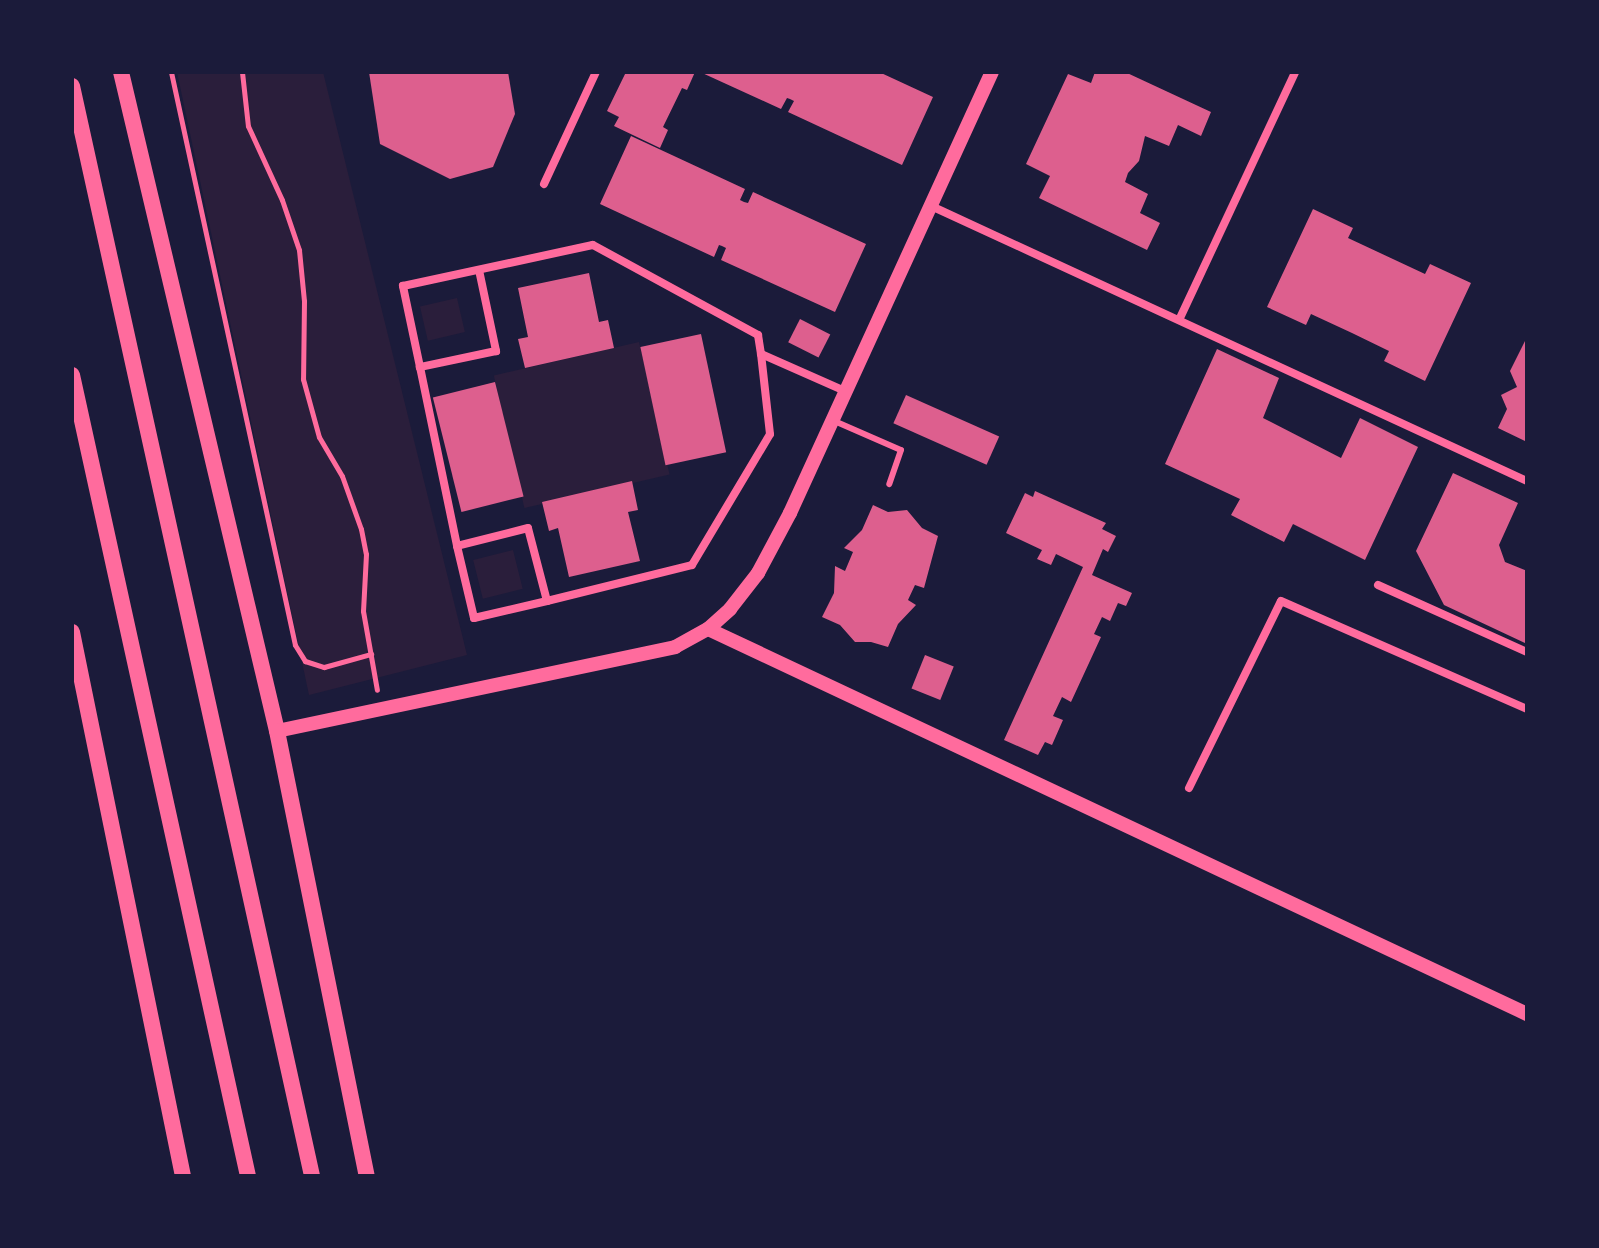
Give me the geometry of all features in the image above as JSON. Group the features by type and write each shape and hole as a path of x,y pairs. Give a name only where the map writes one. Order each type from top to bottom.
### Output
{"main road":[{"path":"121,72 277,731 367,1176"},
{"path":"72,86 312,1176"},
{"path":"72,375 248,1176"},
{"path":"72,632 183,1176"}],"street":[{"path":"544,184 596,72"},
{"path":"277,731 675,647 708,629 730,609 758,573 992,72"},
{"path":"1180,318 1295,72"},
{"path":"929,205 1180,318 1527,481"},
{"path":"593,245 758,335 761,354 770,434 692,565 474,618 403,286 593,245"},
{"path":"420,367 496,351 479,270"},
{"path":"761,354 845,391"},
{"path":"457,546 528,528 547,601"},
{"path":"1378,585 1527,652"},
{"path":"1189,788 1281,601 1527,709"},
{"path":"708,629 1527,1014"}],"lane":[{"path":"832,420 901,450 889,484"}],"path":[{"path":"171,72 295,645 305,661 324,667 371,654"},
{"path":"242,72 248,126 282,200 299,250 304,301 303,379 319,437 342,476 361,529 366,554 363,611 382,711"}],"shaded area":[{"path":"177,72 323,72 467,655 309,695"},
{"path":"457,298 465,332 428,341 420,307"},
{"path":"639,342 670,475 524,508 494,376"},
{"path":"513,550 523,589 483,599 473,560"}],"building":[{"path":"369,72 508,72 515,114 493,167 450,179 380,144"},
{"path":"626,72 695,72 687,90 682,88 663,127 668,130 660,148 614,126 619,117 607,111"},
{"path":"700,72 879,72 933,97 902,165 788,112 794,101 790,99 787,98 781,109"},
{"path":"1095,72 1125,72 1211,112 1201,136 1178,125 1169,146 1145,136 1139,161 1128,173 1125,182 1148,194 1140,213 1160,223 1147,250 1039,198 1050,176 1026,164 1068,74 1091,83"},
{"path":"631,136 745,189 740,200 744,202 748,203 753,192 866,244 835,312 721,260 726,248 722,246 719,245 714,257 600,204"},
{"path":"1313,209 1353,228 1348,238 1425,274 1430,264 1471,283 1425,381 1384,361 1389,351 1352,333 1311,314 1306,325 1267,307"},
{"path":"589,273 599,322 608,320 614,348 525,368 518,339 528,337 518,288"},
{"path":"800,319 830,334 818,358 788,342"},
{"path":"701,334 726,452 666,465 640,347"},
{"path":"1527,337 1527,442 1498,428 1507,409 1501,395 1517,387 1510,371"},
{"path":"1217,349 1279,378 1263,418 1341,458 1360,418 1418,447 1365,560 1293,524 1284,542 1231,515 1240,499 1165,464"},
{"path":"495,382 524,496 461,512 433,397"},
{"path":"906,395 999,436 987,465 893,423"},
{"path":"1453,473 1518,503 1499,545 1505,562 1527,571 1527,644 1444,605 1416,551"},
{"path":"632,481 638,510 628,512 640,561 569,577 558,528 549,531 542,502"},
{"path":"1035,491 1106,523 1102,529 1116,536 1108,552 1103,549 1092,575 1132,593 1126,606 1118,603 1110,621 1102,617 1094,634 1101,637 1071,702 1062,697 1053,716 1063,720 1052,745 1045,742 1038,755 1004,740 1083,567 1056,554 1051,565 1037,559 1042,550 1006,533 1025,493 1033,497"},
{"path":"873,505 888,512 907,510 922,528 938,536 924,588 915,585 908,600 916,605 898,624 888,647 855,642 840,625 822,617 834,593 835,566 845,571 853,552 844,548 862,530"},
{"path":"925,655 954,667 940,700 912,688"}]}
